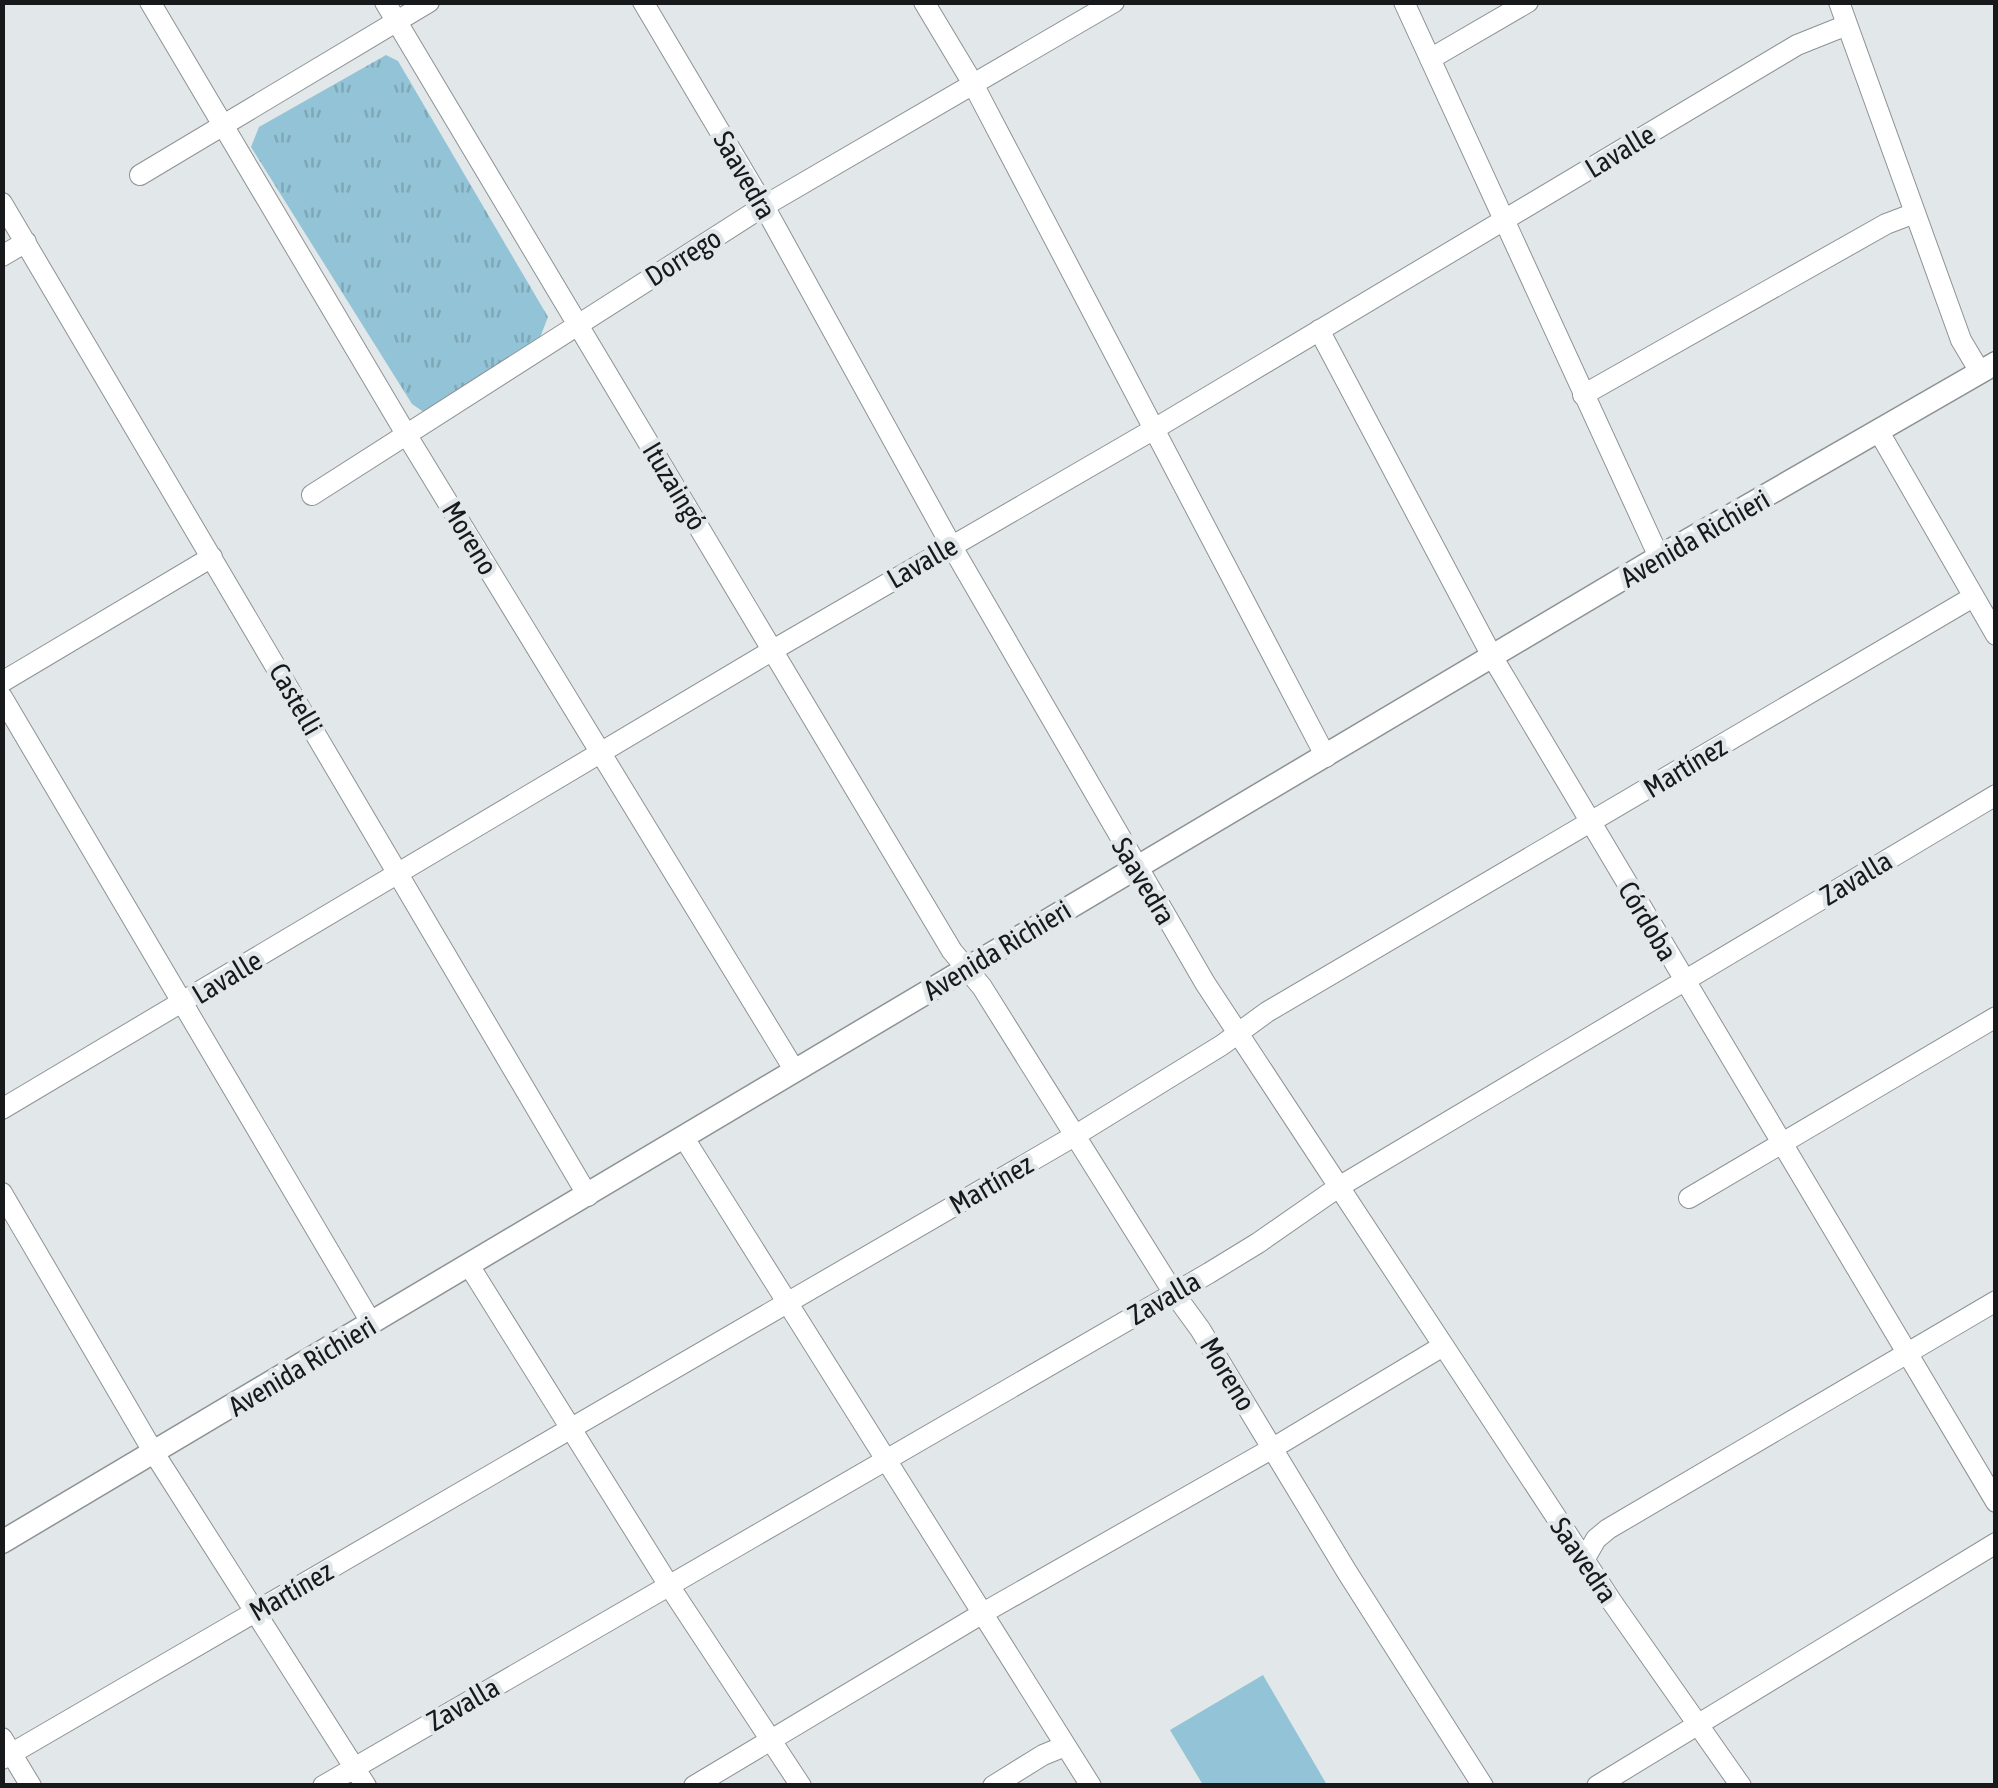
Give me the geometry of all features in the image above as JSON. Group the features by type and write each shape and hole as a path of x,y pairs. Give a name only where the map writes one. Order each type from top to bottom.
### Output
{"street":[{"name":"Moreno","path":"150,2 406,434 795,1071"},
{"name":"Ituzaingó","path":"385,2 965,968"},
{"path":"140,175 429,2"},
{"name":"Saavedra","path":"644,2 764,206 1136,869 1205,983 1584,1560 1741,1786"},
{"path":"924,2 972,82 1326,756"},
{"name":"Dorrego","path":"312,495 764,206 1114,2"},
{"path":"1404,2 1659,557"},
{"path":"1430,59 1528,2"},
{"path":"1838,2 1962,340 1988,367"},
{"name":"Lavalle","path":"2,1108 1797,45 1847,25"},
{"name":"Castelli","path":"2,203 588,1196"},
{"path":"1583,396 1886,224 1915,213"},
{"path":"2,256 26,242"},
{"name":"Córdoba","path":"1319,330 1494,658 1996,1502"},
{"name":"Avenida Richieri","path":"2,1542 1659,557 1988,367"},
{"path":"1879,432 1996,634"},
{"path":"2,682 212,556"},
{"name":"Martínez","path":"6,1750 255,1612 1076,1135 1239,1031 1973,597"},
{"path":"2,697 372,1324"},
{"name":"Zavalla","path":"323,1786 360,1776 668,1584 1258,1243 1337,1188 1996,795"},
{"name":"Moreno","path":"965,968 982,986 1173,1292 1211,1345 1347,1572 1483,1786"},
{"path":"1690,1198 1996,1017"},
{"path":"684,1138 1091,1786"},
{"path":"2,1194 154,1453 360,1776"},
{"path":"470,1267 668,1584 801,1786"},
{"path":"1584,1560 1596,1539 1608,1529 1996,1301"},
{"path":"694,1786 1443,1346"},
{"path":"1597,1786 1996,1542"},
{"path":"993,1786 1065,1746"},
{"path":"6,1750 31,1786"}],"green space":[{"path":"386,55 398,61 548,317 539,340 425,413 412,404 251,147 259,127"},
{"path":"1263,1675 1327,1785 1203,1785 1170,1730"}]}
